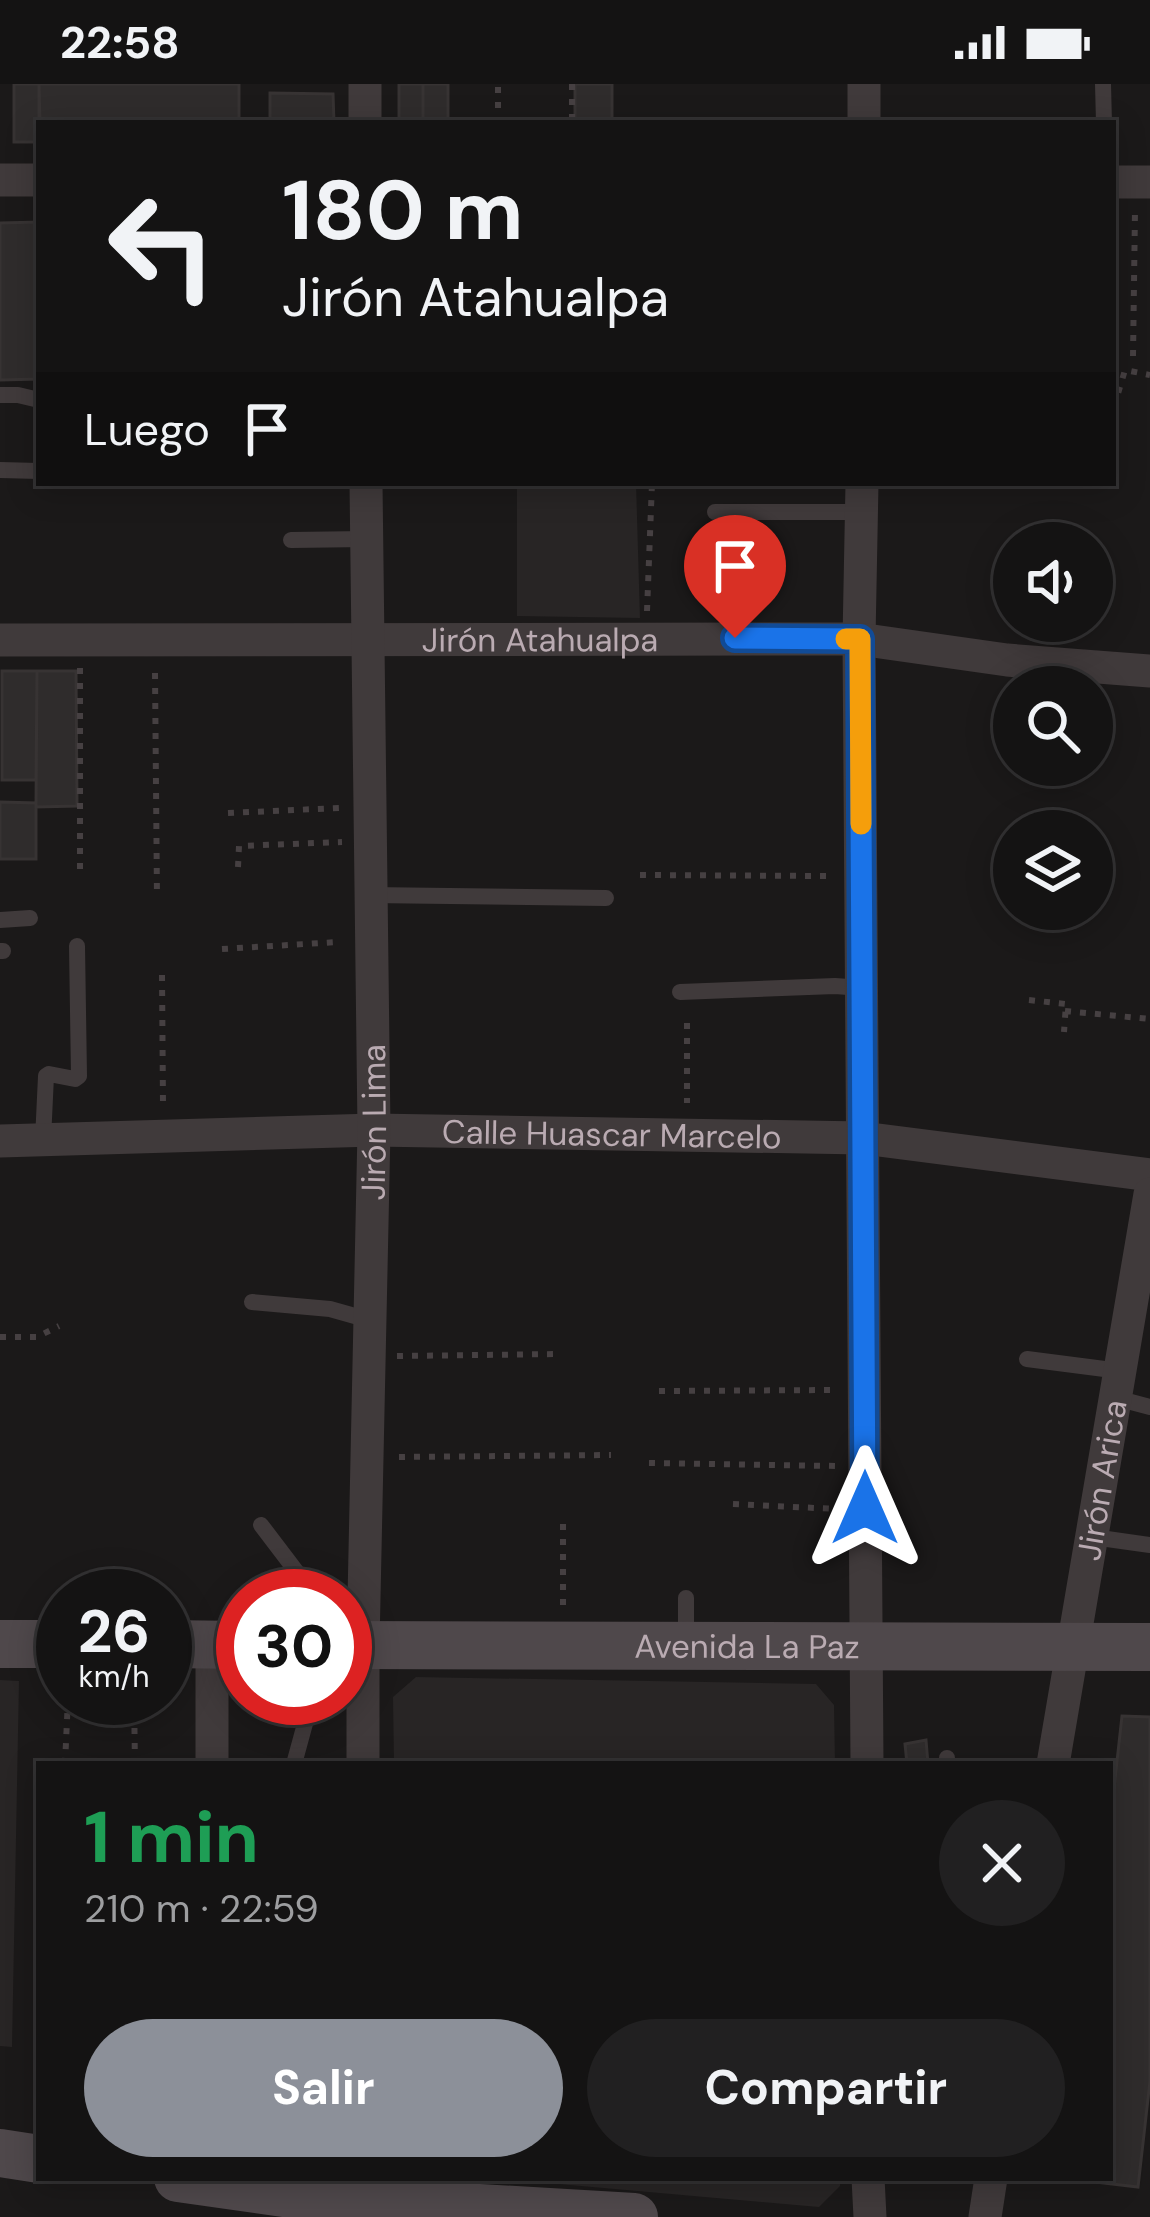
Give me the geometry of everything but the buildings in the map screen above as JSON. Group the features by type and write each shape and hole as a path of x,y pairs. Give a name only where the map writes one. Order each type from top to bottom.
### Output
{"street":[{"path":"365,84 365,120"},
{"path":"864,84 864,120"},
{"path":"0,180 36,180"},
{"name":"Jirón Lima","path":"359,1569 367,1458 374,1130 366,486"},
{"path":"861,497 866,1761"},
{"name":"Jirón Atahualpa","path":"0,640 860,639 1007,660 1150,671"},
{"name":"Calle Huascar Marcelo","path":"0,1141 374,1130 862,1138 1150,1174"},
{"name":"Jirón Arica","path":"1054,1761 1150,1194"},
{"path":"0,1644 36,1644"},
{"name":"Avenida La Paz","path":"372,1644 1150,1647"},
{"path":"207,1645 212,1761"},
{"name":"Jirón Lima","path":"360,1725 363,1761"},
{"path":"0,2153 36,2159"},
{"path":"224,2181 634,2217"},
{"path":"868,2181 870,2217"},
{"path":"985,2217 991,2181"}],"lane":[{"path":"1103,84 1104,120"},
{"path":"0,395 36,399"},
{"path":"0,470 36,471"},
{"path":"715,512 861,497"},
{"path":"291,540 366,539"},
{"path":"369,895 605,898"},
{"path":"0,920 30,918"},
{"path":"43,1140 46,1076 79,1076 77,946"},
{"path":"680,992 862,988"},
{"path":"252,1302 329,1310 370,1320"},
{"path":"1027,1359 1118,1385 1150,1407"},
{"path":"261,1525 294,1569"},
{"path":"1093,1537 1150,1546"},
{"path":"686,1598 686,1646"},
{"path":"295,1761 305,1725"}],"path":[{"path":"498,84 498,120"},
{"path":"572,84 572,120"},
{"path":"1132,356 1133,182"},
{"path":"1116,400 1124,370 1150,375"},
{"path":"646,639 652,486"},
{"path":"732,544 735,638"},
{"path":"80,639 80,874"},
{"path":"154,639 157,898"},
{"path":"229,813 369,806"},
{"path":"238,867 239,846 370,842"},
{"path":"640,875 834,875"},
{"path":"222,949 370,940"},
{"path":"162,975 163,1137"},
{"path":"1029,1000 1066,1004 1064,1032"},
{"path":"1065,1011 1150,1019"},
{"path":"686,1023 687,1136"},
{"path":"0,1337 37,1337 59,1326"},
{"path":"369,1357 562,1354"},
{"path":"659,1391 836,1390"},
{"path":"367,1458 611,1455"},
{"path":"649,1463 838,1466"},
{"path":"733,1504 838,1509"},
{"path":"562,1646 563,1519"},
{"path":"65,1761 67,1725"},
{"path":"134,1725 135,1761"}],"shaded area":[{"path":"517,486 636,486 640,618 517,616"},
{"path":"416,1677 816,1684 834,1705 835,1761 394,1761 393,1697"},
{"path":"0,1680 19,1681 12,2047 0,2046"},
{"path":"525,2181 840,2181 819,2207"}],"slow traffic":[{"path":"846,639 860,639 861,824"}],"route":[{"path":"735,638 860,639 865,1508"}]}
